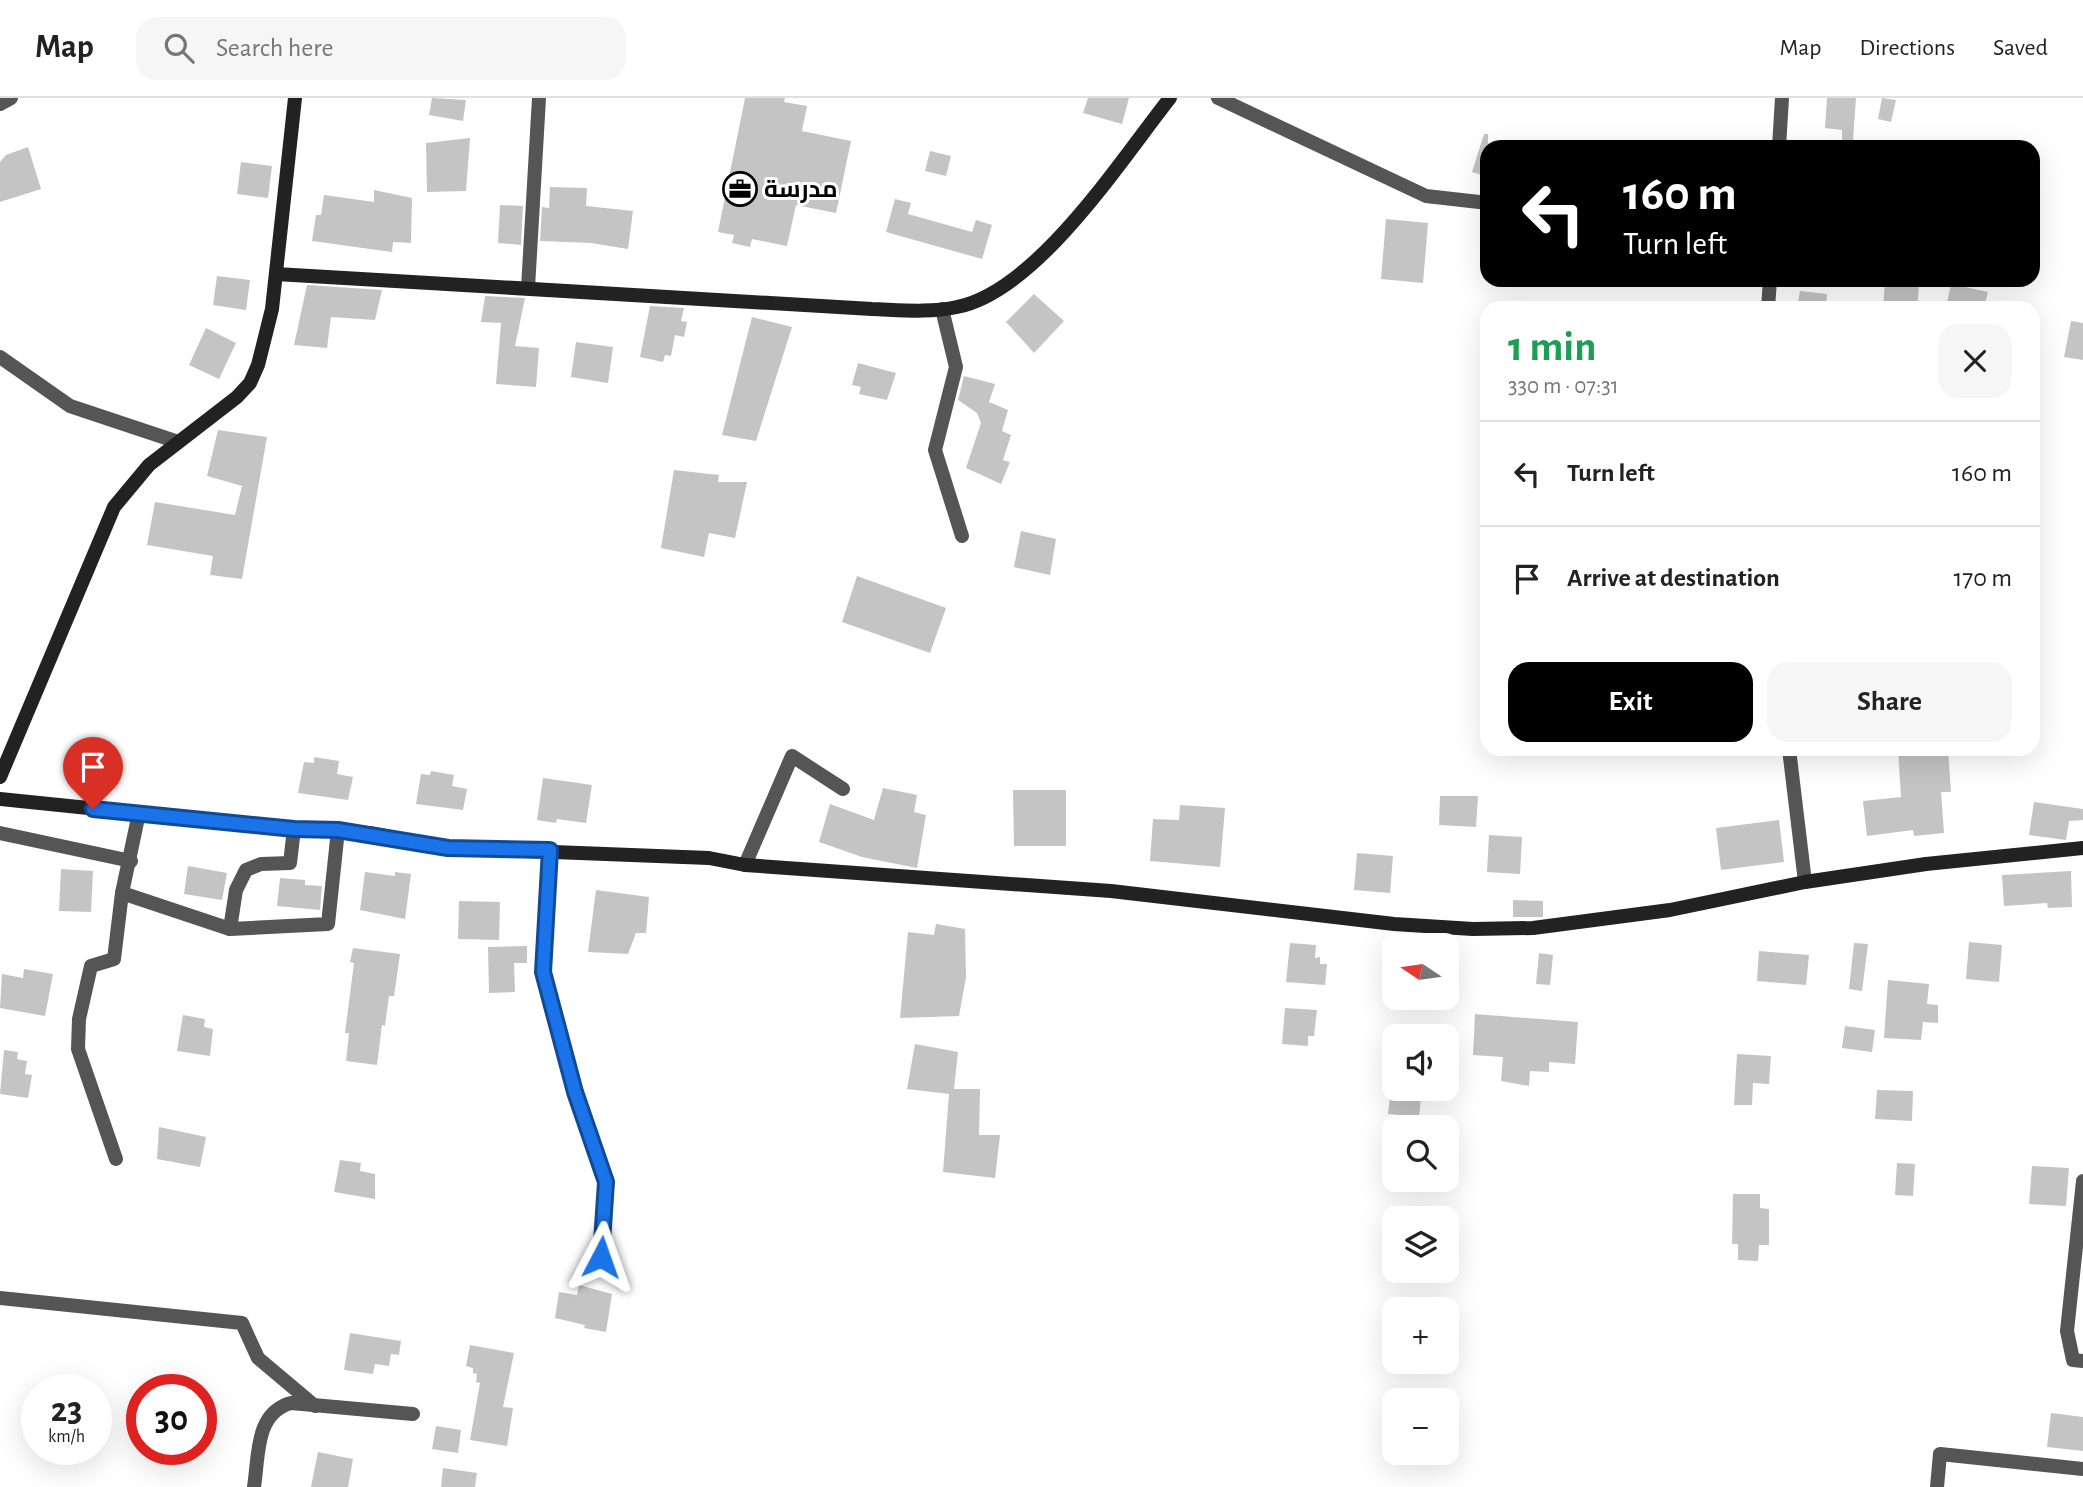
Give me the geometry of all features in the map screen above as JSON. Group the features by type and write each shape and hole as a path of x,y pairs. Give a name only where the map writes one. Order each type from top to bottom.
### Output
{"street":[{"path":"0,104 11,98"},
{"path":"0,778 114,507 149,465 177,442 219,414 250,383 266,337 276,274 295,98"},
{"path":"528,288 539,98"},
{"path":"276,274 872,309 960,307 995,293 1023,275 1059,238 1170,98"},
{"path":"1218,98 1426,196 1480,201"},
{"path":"1779,140 1782,98"},
{"path":"942,309 956,367 935,450 962,536"},
{"path":"0,357 70,406 177,442"},
{"path":"745,865 792,756 843,789"},
{"path":"1790,756 1805,881"},
{"path":"0,799 294,829 338,830 448,848 709,858 745,865 1111,891 1394,924 1473,929 1533,928 1670,910 1805,881 1926,864 2083,848"},
{"path":"116,1159 78,1049 79,1019 91,967 114,959 122,893 139,814"},
{"path":"230,929 236,890 246,870 261,864 290,863 294,829"},
{"path":"122,893 230,929 328,924 338,830"},
{"path":"0,833 131,861"},
{"path":"550,850 543,972 575,1092 606,1182 601,1257"},
{"path":"2083,1181 2067,1331 2073,1360 2083,1361"},
{"path":"0,1298 242,1323 258,1358 315,1406"},
{"path":"254,1487 267,1416 278,1407 291,1404 413,1415"},
{"path":"1937,1487 1940,1454 2083,1469"}],"building":[{"path":"432,98 466,100 463,121 429,115"},
{"path":"745,98 785,98 784,102 807,106 802,131 851,141 836,213 796,205 787,246 752,239 750,247 732,243 734,235 718,232"},
{"path":"1088,98 1129,98 1122,124 1083,113"},
{"path":"1827,98 1856,98 1853,140 1842,140 1842,130 1825,128"},
{"path":"1882,98 1896,100 1891,122 1878,119"},
{"path":"470,138 466,191 427,192 426,143"},
{"path":"28,147 41,189 0,202 0,162 6,155"},
{"path":"1480,147 1480,174 1472,172"},
{"path":"930,151 951,156 946,176 925,171"},
{"path":"241,162 272,166 268,198 237,194"},
{"path":"550,187 587,188 586,206 633,211 628,249 591,243 540,241 542,207 549,208"},
{"path":"374,190 412,198 411,243 393,242 392,252 312,241 316,215 321,215 324,195 374,202"},
{"path":"895,199 911,203 908,214 972,232 976,220 992,225 982,259 886,232"},
{"path":"500,205 523,206 521,245 498,243"},
{"path":"1386,219 1428,223 1423,283 1381,279"},
{"path":"217,276 250,280 246,310 213,305"},
{"path":"307,285 382,290 375,320 331,317 327,348 294,345"},
{"path":"1885,287 1919,287 1918,301 1884,301"},
{"path":"1950,287 1988,292 1986,301 1947,301"},
{"path":"1800,291 1827,294 1826,301 1798,301"},
{"path":"1034,294 1064,321 1034,353 1006,322"},
{"path":"485,296 525,298 515,346 539,348 536,387 496,384 501,323 481,322"},
{"path":"650,306 684,308 681,321 687,322 684,337 675,335 671,356 665,355 663,362 640,357"},
{"path":"752,317 792,327 756,441 722,435"},
{"path":"2071,321 2083,323 2083,360 2064,357"},
{"path":"206,328 236,343 219,379 189,365"},
{"path":"576,342 613,347 608,383 571,377"},
{"path":"858,363 896,373 887,400 859,394 861,387 852,385"},
{"path":"964,376 995,384 989,402 1008,410 1002,431 1011,435 1003,460 1010,462 1001,484 966,468 981,423 977,413 958,400"},
{"path":"218,430 267,437 242,579 210,575 213,556 147,545 155,502 235,515 242,486 207,476"},
{"path":"674,470 719,475 718,482 747,482 735,538 709,533 704,557 661,548"},
{"path":"1021,531 1056,539 1050,575 1014,567"},
{"path":"857,576 946,608 930,653 842,622"},
{"path":"1898,756 1948,756 1951,792 1941,792 1944,833 1914,836 1913,830 1867,836 1863,801 1901,797"},
{"path":"314,757 339,761 337,774 353,777 348,800 298,793 304,762 314,763"},
{"path":"431,771 454,775 452,786 467,789 463,810 416,804 421,774 430,775"},
{"path":"543,778 592,785 586,823 557,819 556,823 537,820"},
{"path":"883,788 917,795 914,812 926,815 917,868 862,857 819,842 830,804 874,820"},
{"path":"1013,790 1066,790 1066,846 1014,846"},
{"path":"1440,796 1478,796 1476,827 1439,825"},
{"path":"2034,802 2083,809 2083,820 2069,821 2066,840 2029,835"},
{"path":"1180,805 1225,808 1220,867 1150,861 1153,819 1179,820"},
{"path":"1779,820 1784,862 1721,870 1716,828"},
{"path":"1489,835 1522,837 1520,874 1487,872"},
{"path":"1357,853 1393,856 1390,893 1354,890"},
{"path":"188,866 227,873 222,900 184,894"},
{"path":"61,869 93,871 91,912 59,911"},
{"path":"2071,871 2072,907 2048,908 2047,903 2004,906 2002,875"},
{"path":"365,872 395,876 395,872 411,874 405,919 360,910"},
{"path":"280,878 305,880 305,885 322,886 320,910 277,906"},
{"path":"596,890 649,897 646,933 636,933 628,954 588,952"},
{"path":"1513,900 1543,901 1543,917 1513,917"},
{"path":"459,901 500,902 499,940 458,939"},
{"path":"936,924 965,929 966,977 959,1016 900,1018 908,932 934,935"},
{"path":"1969,942 2002,945 1999,982 1966,979"},
{"path":"1290,943 1316,945 1315,958 1320,957 1320,964 1327,964 1325,985 1286,982"},
{"path":"1854,943 1868,944 1862,991 1849,989"},
{"path":"527,946 527,963 514,963 515,992 489,993 488,947"},
{"path":"353,948 400,954 394,996 389,996 385,1026 382,1025 377,1065 346,1061 349,1033 345,1033 354,963 350,962"},
{"path":"1759,951 1809,955 1806,985 1757,981"},
{"path":"1539,953 1553,955 1550,985 1536,984"},
{"path":"24,969 53,974 45,1016 0,1008 2,974 23,978"},
{"path":"1888,980 1929,984 1927,1004 1938,1005 1938,1023 1923,1022 1921,1040 1884,1038"},
{"path":"1285,1008 1317,1010 1314,1036 1308,1036 1308,1046 1282,1044"},
{"path":"1475,1014 1578,1022 1575,1064 1549,1062 1549,1072 1530,1071 1529,1086 1501,1081 1503,1057 1473,1055"},
{"path":"183,1015 205,1019 204,1027 213,1029 210,1056 177,1051"},
{"path":"1845,1026 1875,1030 1872,1052 1842,1048"},
{"path":"915,1044 958,1052 954,1089 980,1089 979,1135 1000,1135 995,1178 943,1172 949,1094 907,1089"},
{"path":"4,1050 18,1052 17,1059 27,1061 25,1074 32,1075 28,1098 0,1094"},
{"path":"1737,1054 1771,1056 1769,1084 1753,1083 1752,1105 1734,1105"},
{"path":"1877,1090 1913,1091 1912,1121 1875,1119"},
{"path":"1390,1101 1421,1101 1419,1115 1388,1114"},
{"path":"159,1127 206,1137 200,1167 157,1159"},
{"path":"340,1160 361,1163 360,1171 375,1174 375,1199 334,1192"},
{"path":"1897,1163 1915,1164 1913,1196 1895,1195"},
{"path":"2032,1166 2069,1168 2066,1206 2029,1204"},
{"path":"1733,1194 1760,1194 1760,1208 1769,1209 1769,1245 1759,1245 1758,1261 1738,1260 1738,1244 1732,1244"},
{"path":"579,1285 612,1294 606,1332 555,1318 559,1292 577,1295"},
{"path":"350,1333 401,1341 399,1355 391,1354 389,1366 375,1364 373,1374 344,1370"},
{"path":"470,1345 514,1353 503,1407 513,1408 507,1446 470,1440 480,1383 476,1382 477,1374 473,1373 473,1368 466,1366"},
{"path":"2051,1413 2083,1417 2083,1451 2047,1447"},
{"path":"436,1426 461,1430 458,1453 432,1449"},
{"path":"318,1452 353,1459 348,1487 311,1487"},
{"path":"443,1468 477,1473 475,1487 441,1487"}],"place":[{"name":"مدرسة","path":"740,189"}],"route":[{"path":"93,809 294,829 369,833 448,848 550,850 543,972 575,1092 606,1182 601,1257"}]}
